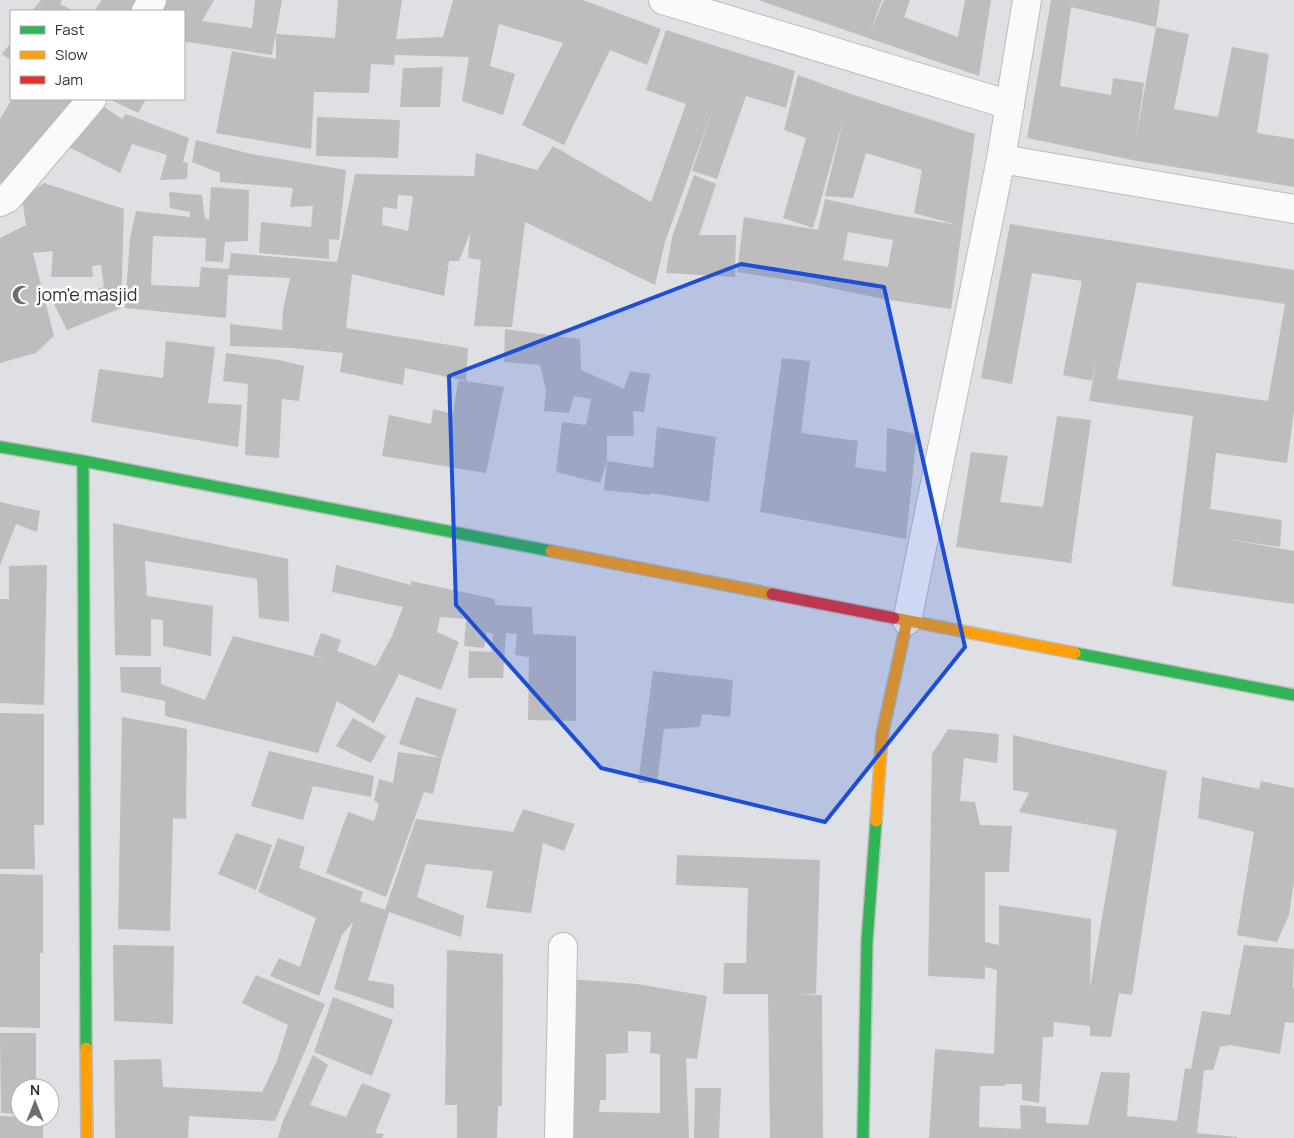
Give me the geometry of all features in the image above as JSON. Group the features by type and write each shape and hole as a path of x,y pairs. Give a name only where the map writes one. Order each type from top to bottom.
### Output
{"main road":[{"path":"0,447 83,461 1294,695"},
{"path":"83,461 87,1138"},
{"path":"863,1138 866,941 882,735 907,620"}],"street":[{"path":"663,0 1010,106"},
{"path":"907,620 1000,159 1027,0"},
{"path":"0,202 8,198 91,100"},
{"path":"1000,159 1294,209"},
{"path":"559,1138 563,947"}],"highlighted area":[{"path":"741,264 884,287 965,647 825,822 601,768 456,605 449,376"}],"building":[{"path":"41,0 62,0 60,4 72,10 33,10"},
{"path":"102,0 137,0 132,10 95,10"},
{"path":"161,0 214,0 202,21 252,28 255,0 282,0 272,55 188,43 185,42 185,10 155,10"},
{"path":"338,0 402,0 396,39 443,37 453,0 583,0 661,29 647,65 610,50 564,145 522,125 563,43 499,24 490,66 515,74 503,115 462,101 469,57 395,55 394,65 371,64 369,93 314,92 311,149 216,133 232,51 276,59 276,34 335,38"},
{"path":"758,0 882,0 870,32 884,0 910,0 904,17 958,37 965,0 991,0 979,76"},
{"path":"1051,0 1160,0 1156,27 1189,34 1174,109 1218,117 1232,47 1269,54 1257,133 1294,139 1294,187 1132,160 1027,138","holes":["1071,7 1156,27 1136,137 1144,83 1113,78 1111,95 1060,86"]},
{"path":"666,30 795,71 786,108 746,96 717,179 692,171 713,108 665,242 655,285 525,222 512,327 474,326 481,260 468,258 470,233 459,261 449,261 444,296 352,274 346,328 468,348 466,381 405,368 403,385 340,372 343,353 292,348 230,346 230,324 282,330 283,310 290,278 228,275 226,318 125,308 130,238 136,211 190,217 190,212 170,208 169,192 202,195 205,219 209,219 211,187 249,190 248,241 225,242 223,262 205,261 206,238 153,236 151,285 199,287 201,267 229,269 231,253 337,262 355,174 474,176 476,153 537,170 553,146 651,202 686,104 646,90","holes":["398,195 413,196 408,231 382,225 383,207 397,209"]},
{"path":"10,44 10,59 2,54"},
{"path":"443,67 440,107 400,107 403,68"},
{"path":"798,75 975,134 951,309 883,299 807,283 737,272 744,217 818,230 825,199 898,215 958,225 914,213 922,170 866,153 853,198 825,196 844,117 813,228 783,218 806,138 784,130","holes":["848,232 893,240 888,267 843,260"]},
{"path":"11,100 77,100 37,163 0,183 0,119"},
{"path":"91,100 94,100 122,119 126,114 189,138 183,162 188,163 187,179 160,180 167,155 132,144 120,173 65,145"},
{"path":"111,100 145,100 138,113"},
{"path":"317,117 400,120 398,158 316,156"},
{"path":"196,140 251,154 346,170 339,240 329,239 329,259 259,253 261,222 311,227 313,206 290,207 293,188 220,182 220,173 192,162"},
{"path":"694,175 716,184 699,235 736,235 735,277 666,273 672,237"},
{"path":"44,183 124,209 121,308 67,330 54,304 104,287 101,265 92,266 93,277 51,277 53,251 33,253 54,336 36,353 0,363 0,238 26,225 22,199"},
{"path":"1010,224 1294,270 1294,411 1287,463 1216,453 1210,509 1282,520 1280,547 1226,539 1294,551 1294,604 1172,586 1193,416 1089,401 1097,358 1092,381 1063,375 1082,281 1032,273 1012,384 981,378","holes":["1137,282 1285,304 1268,401 1117,379"]},
{"path":"505,329 580,339 581,370 624,389 630,371 650,374 644,412 633,411 634,436 607,436 607,461 600,483 556,472 562,422 586,425 591,399 574,396 569,413 544,411 546,390 540,365 504,362"},
{"path":"166,341 215,347 208,403 242,405 238,447 91,422 99,369 163,378"},
{"path":"226,353 279,360 304,366 299,401 282,399 279,458 245,455 248,384 223,381"},
{"path":"782,358 810,361 801,433 858,441 855,467 886,472 887,428 917,434 906,539 760,512"},
{"path":"458,381 504,387 486,473 382,456 389,415 431,424 433,409 453,414"},
{"path":"1057,416 1091,420 1071,563 956,547 971,452 1008,456 1000,502 1043,507"},
{"path":"657,427 716,437 709,502 651,493 650,495 604,490 607,461 653,468"},
{"path":"0,502 40,511 37,532 16,524 0,565"},
{"path":"113,523 288,559 289,622 259,618 257,579 145,561 147,596 213,606 211,656 163,646 163,620 151,619 151,656 115,655"},
{"path":"47,565 44,705 0,703 0,599 9,599 9,566"},
{"path":"336,565 411,585 411,581 495,599 495,605 532,607 533,634 576,636 576,721 528,720 529,657 515,655 517,634 506,633 503,678 468,678 469,651 491,652 493,634 487,632 484,648 464,646 466,619 440,617 437,632 459,642 441,690 399,674 374,723 337,701 318,753 165,716 165,701 121,692 120,667 161,667 161,684 205,700 233,636 325,659 313,655 321,633 341,640 337,651 376,666 392,636 403,607 332,592"},
{"path":"653,671 733,680 730,717 702,714 700,727 664,729 657,783 638,783"},
{"path":"416,697 457,709 442,758 399,744"},
{"path":"0,713 44,714 44,825 34,825 35,869 0,869"},
{"path":"122,717 187,729 186,819 173,818 170,931 118,929"},
{"path":"353,718 386,736 371,763 336,746"},
{"path":"948,729 999,734 997,763 964,758 960,801 975,802 980,825 1012,826 1009,872 985,872 985,942 999,945 999,905 1091,919 1090,988 1117,830 1019,812 1029,793 1013,790 1013,735 1167,771 1132,995 1119,993 1111,1037 1090,1036 1090,1026 1054,1022 1053,1037 1043,1037 1039,1103 1022,1100 1022,1084 980,1086 979,1127 1021,1129 1020,1105 1046,1107 1046,1123 1088,1125 1101,1072 1130,1073 1127,1116 1177,1121 1185,1068 1191,1069 1202,1011 1230,1015 1244,945 1294,949 1294,1023 1285,1022 1280,1054 1230,1045 1220,1047 1213,1070 1204,1070 1197,1133 1237,1138 929,1138 935,1049 994,1054 997,970 985,967 985,979 928,976 932,754"},
{"path":"269,751 374,776 371,797 313,786 303,820 251,806"},
{"path":"398,752 442,758 433,794 424,792 386,897 326,873 348,812 374,821 379,804 374,800 379,779 393,783"},
{"path":"1202,777 1259,789 1261,781 1294,788 1294,882 1289,915 1277,942 1237,935 1254,832 1198,818"},
{"path":"523,809 575,824 564,851 543,843 531,913 486,908 493,871 426,864 417,897 464,916 461,937 389,912 368,980 394,985 394,1009 334,989 355,915 353,922 342,935 319,996 270,976 279,958 300,967 316,918 258,892 278,838 305,847 299,868 363,892 360,901 385,910 416,819 513,832"},
{"path":"236,833 272,845 256,890 218,874"},
{"path":"677,855 820,860 816,994 798,995 822,995 823,1138 770,1138 768,994 723,994 724,963 746,963 748,888 676,885"},
{"path":"0,874 43,875 43,953 40,953 40,1028 0,1027"},
{"path":"113,945 174,946 173,1024 114,1021"},
{"path":"447,950 503,954 502,1106 498,1106 497,1138 457,1138 457,1105 445,1105"},
{"path":"256,975 325,1004 275,1121 189,1116 188,1138 115,1138 114,1060 161,1059 163,1087 262,1092 277,1061 288,1025 242,1003"},
{"path":"570,979 637,984 707,996 697,1059 686,1058 689,1138 567,1138","holes":["628,1031 651,1032 650,1053 660,1054 660,1113 599,1112 600,1100 606,1100 606,1054 628,1053"]},
{"path":"333,997 393,1020 372,1076 314,1052"},
{"path":"0,1033 36,1033 36,1078 10,1078 10,1113 1,1113"},
{"path":"313,1055 328,1065 310,1105 346,1117 362,1083 391,1094 375,1133 384,1134 382,1138 278,1138 283,1121"},
{"path":"695,1088 721,1088 719,1138 694,1138"},
{"path":"0,1116 10,1116 10,1128 43,1128 43,1138 0,1138"}],"traffic: fast":[{"path":"0,447 83,461 551,551"},
{"path":"83,461 86,1048"},
{"path":"1075,653 1294,695"},
{"path":"863,1138 867,941 876,821"}],"traffic: slow":[{"path":"551,551 772,594"},
{"path":"894,618 1075,653"},
{"path":"876,821 882,735 907,621"},
{"path":"86,1048 87,1138"}],"traffic: jam":[{"path":"772,594 894,618"}],"place":[{"name":"jom'e masjid","path":"22,295"}]}
